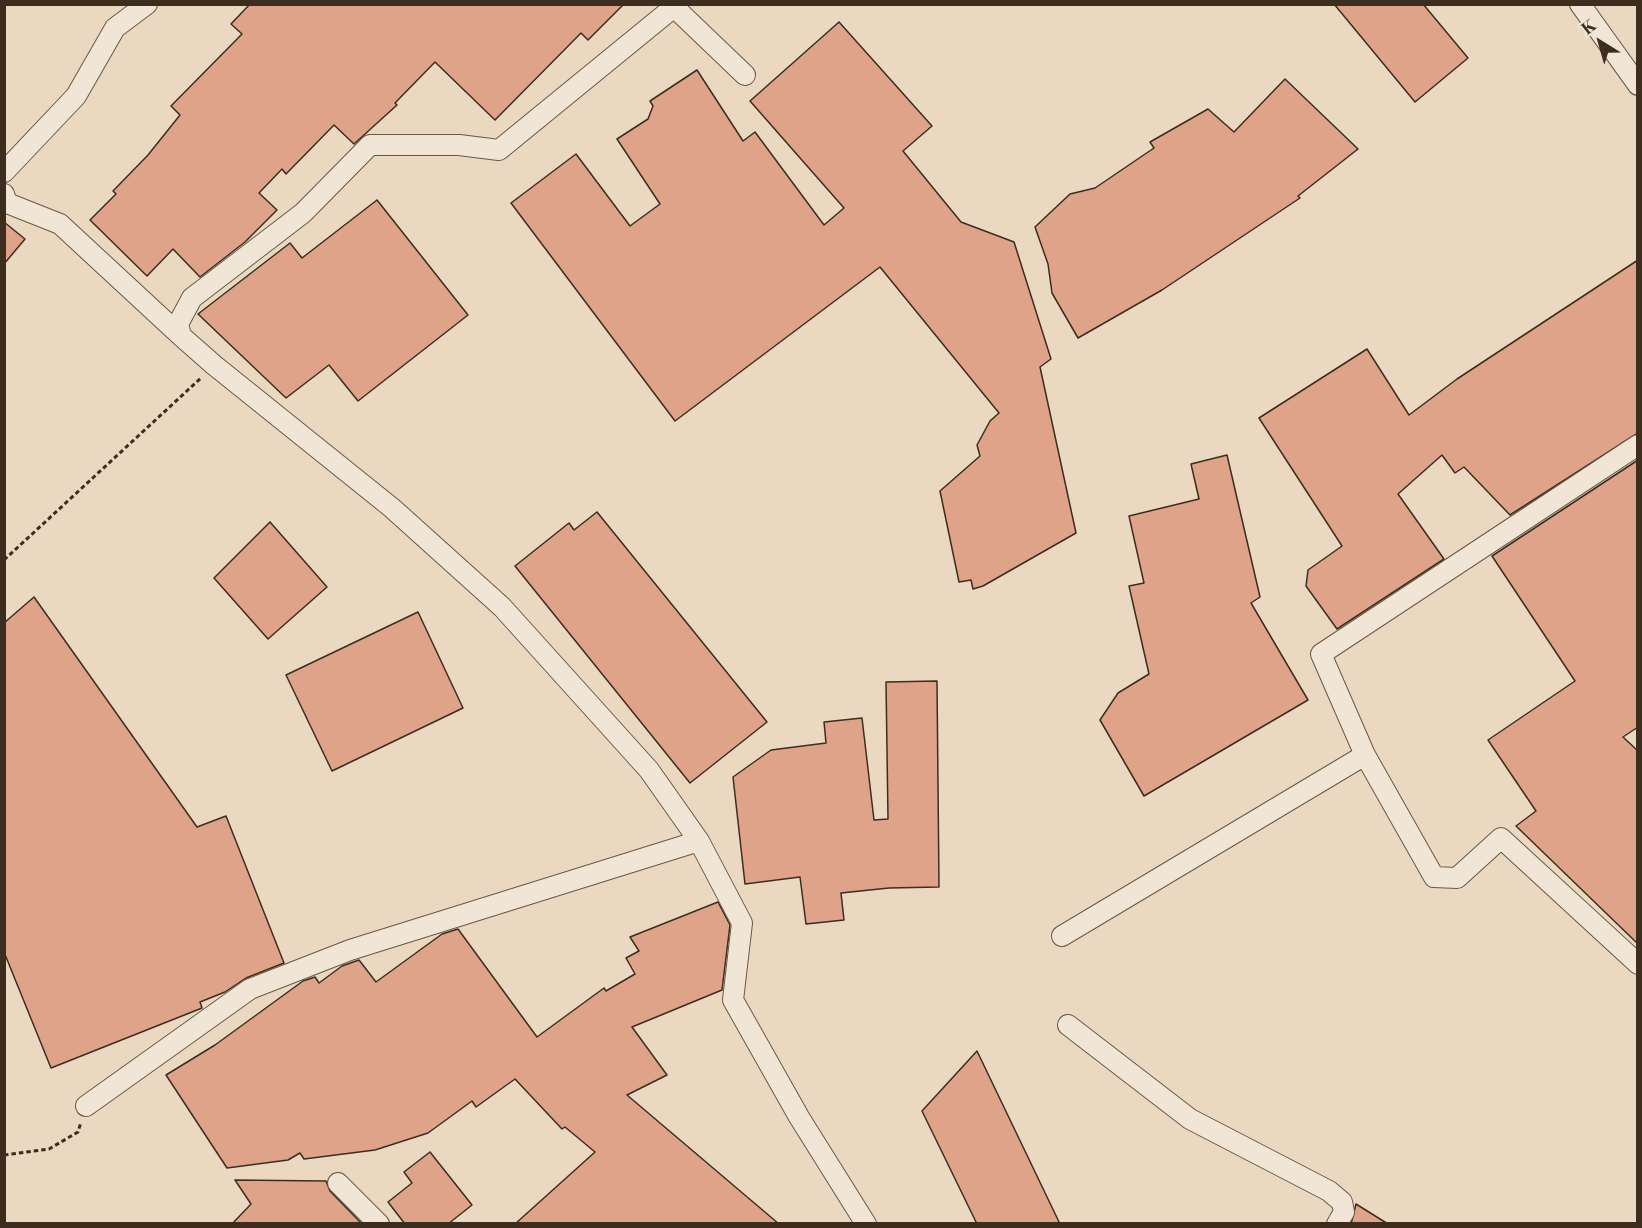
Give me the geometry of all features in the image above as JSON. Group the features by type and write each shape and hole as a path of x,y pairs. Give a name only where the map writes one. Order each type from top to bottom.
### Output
{"street":[{"path":"4,172 76,96 115,28 147,4"},
{"path":"1580,4 1638,86"},
{"path":"181,336 178,324 192,298 303,213 370,145 459,145 499,150 674,7 745,75"},
{"path":"4,194 7,203 60,224 214,365 392,508 502,607 649,770 699,841 742,923 733,1000 799,1117 866,1224"},
{"path":"1638,445 1321,654 1365,755 1434,877 1457,878 1501,838 1638,964"},
{"path":"1062,936 1365,755"},
{"path":"86,1106 250,989 350,950 699,841"},
{"path":"1068,1025 1191,1119 1329,1191 1342,1202 1344,1212 1337,1224"},
{"path":"338,1183 379,1224"}],"path":[{"path":"4,560 214,365"},
{"path":"4,1155 49,1149 78,1132 86,1106"}],"building":[{"path":"250,4 624,4 588,40 581,33 495,120 435,62 395,103 397,105 354,144 334,125 286,174 282,169 259,193 277,210 245,242 200,277 173,249 147,276 90,220 116,194 113,191 148,155 180,115 171,106 242,34 231,24"},
{"path":"1334,4 1423,4 1468,58 1415,102"},
{"path":"839,22 932,126 903,151 961,222 1014,242 1051,359 1040,367 1076,533 983,586 973,589 971,580 959,582 940,491 980,456 977,445 990,421 999,413 880,267 675,421 511,203 576,154 630,226 660,204 617,139 648,119 653,106 650,101 697,70 743,141 755,132 824,225 844,208 750,101"},
{"path":"1285,79 1358,149 1298,196 1300,198 1162,290 1078,338 1052,293 1048,264 1035,227 1070,194 1095,188 1154,148 1150,142 1208,109 1234,132"},
{"path":"377,200 468,315 358,401 329,365 286,398 198,314 290,243 302,258"},
{"path":"4,222 25,239 4,264"},
{"path":"1638,260 1638,433 1510,515 1464,467 1455,473 1442,455 1398,494 1444,559 1337,629 1306,586 1308,570 1342,546 1259,418 1367,349 1409,415 1457,379"},
{"path":"1227,455 1260,597 1251,603 1308,700 1144,796 1100,720 1118,693 1149,674 1129,586 1144,583 1129,516 1199,499 1191,464"},
{"path":"1638,460 1638,727 1623,737 1638,751 1638,944 1516,826 1536,811 1488,740 1575,681 1492,556"},
{"path":"597,512 767,722 690,783 515,566 569,523 574,530"},
{"path":"270,522 327,587 268,639 214,578"},
{"path":"34,597 197,827 226,816 284,963 246,978 225,992 200,1002 202,1008 51,1068 4,952 4,623"},
{"path":"418,612 463,708 332,771 286,675"},
{"path":"937,681 939,887 889,888 841,893 844,920 806,924 800,877 745,884 733,777 771,750 826,743 824,722 862,718 874,820 888,819 886,682"},
{"path":"718,902 730,925 722,990 632,1027 667,1075 627,1095 779,1224 515,1224 595,1152 565,1127 562,1129 515,1079 476,1107 472,1101 428,1133 375,1150 304,1159 300,1153 288,1160 227,1168 166,1075 215,1045 303,981 315,977 319,983 342,966 359,960 376,982 442,934 458,929 537,1037 604,988 606,991 635,974 626,958 639,951 630,937"},
{"path":"977,1051 1060,1224 977,1224 922,1111"},
{"path":"430,1152 472,1205 448,1224 405,1224 388,1202 412,1183 404,1172"},
{"path":"235,1180 326,1181 330,1191 362,1224 232,1224 251,1204"},
{"path":"1356,1204 1388,1224 1351,1224"}]}
